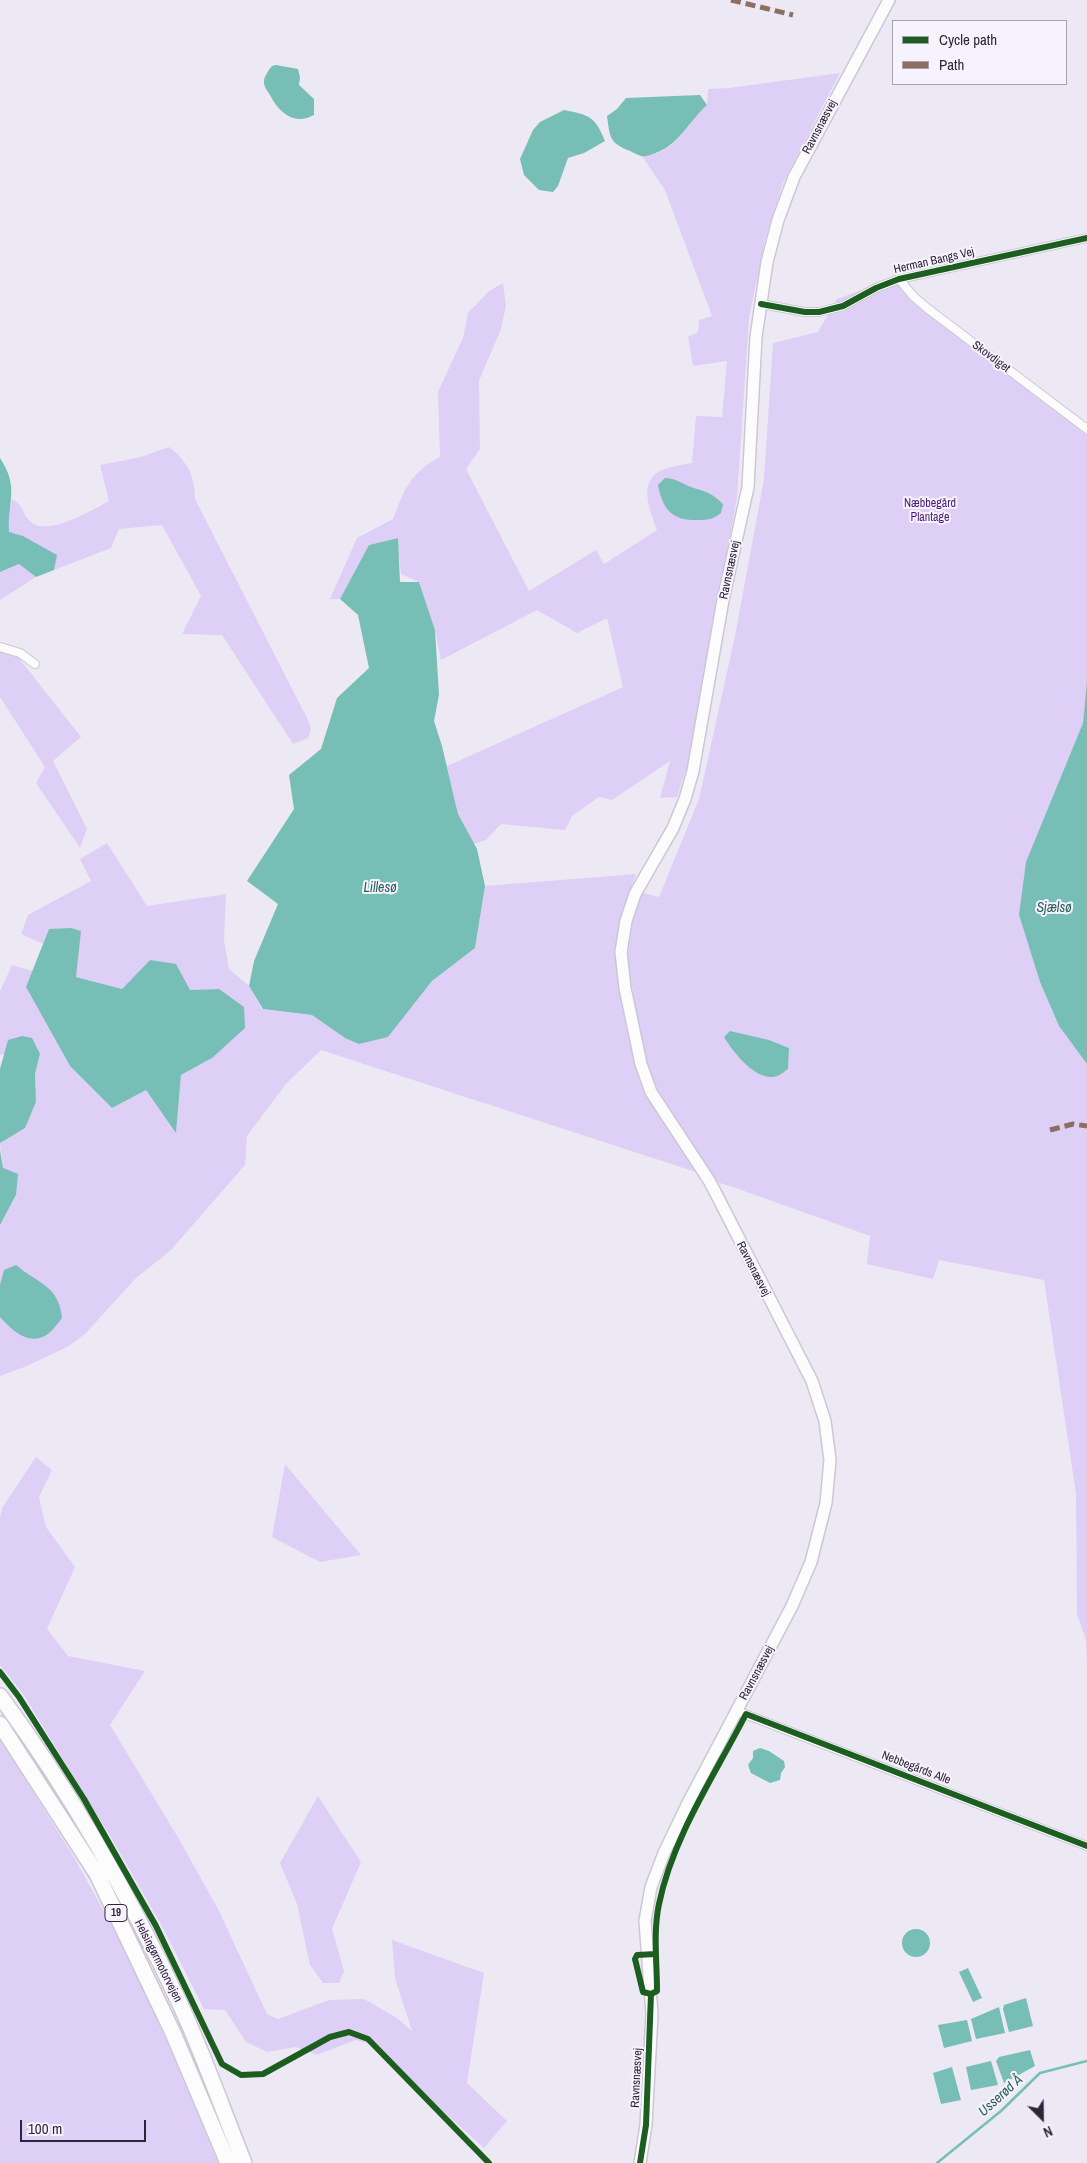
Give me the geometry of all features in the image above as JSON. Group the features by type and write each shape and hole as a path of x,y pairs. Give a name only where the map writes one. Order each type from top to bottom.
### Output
{"highway":[{"name":"Helsingørmotorvejen","path":"0,1696 27,1732 110,1866 181,2005 244,2163"},
{"name":"Helsingørmotorvejen","path":"0,1724 97,1874 174,2033 228,2163"}],"main road":[{"name":"Ravnsnæsvej","path":"640,2163 646,2125 652,2014 644,1921 651,1887 664,1853 689,1801 792,1606 811,1562 827,1494 830,1460 825,1421 812,1381 710,1182 651,1092 641,1064 625,988 621,952 626,921 635,894 673,828 685,799 693,771 723,600 748,488 756,337 767,262 778,220 794,177 889,0"}],"street":[{"name":"Herman Bangs Vej","path":"761,304 805,312 819,312 843,306 876,288 899,279 1087,238"},
{"name":"Skovdiget","path":"899,279 913,296 927,308 1087,430"},
{"path":"0,647 20,653 35,664"},
{"name":"Nebbegårds Alle","path":"737,1711 1087,1846"}],"green space":[{"path":"840,73 783,183 765,240 749,318 737,498 688,763 677,797 660,798 670,761 612,800 599,797 572,816 565,830 501,824 486,840 474,844 458,814 447,766 623,687 607,618 577,633 537,610 441,660 435,630 419,582 401,574 397,538 369,545 340,599 330,599 357,538 393,519 405,491 415,476 440,457 438,392 463,338 468,313 489,291 503,283 506,306 501,329 479,381 480,449 466,469 529,591 596,550 604,564 657,530 649,508 647,492 649,484 652,478 661,470 692,463 696,416 722,417 727,361 693,366 688,337 698,332 699,320 712,316 665,190 642,156 660,152 681,136 707,105 708,89 729,88"},
{"name":"Næbbegård Plantage","path":"897,277 921,308 1087,434 1087,680 1083,723 1060,780 1019,915 1040,982 1059,1026 1087,1064 1087,1665 1086,1640 1077,1614 1076,1494 1044,1280 939,1260 933,1279 867,1264 870,1236 716,1182 654,1087 644,1062 627,954 631,924 640,892 659,897 699,799 735,636 764,479 773,343 818,332 837,299"},
{"path":"169,447 181,458 192,476 195,499 307,718 311,729 308,738 293,744 222,635 182,634 201,596 162,525 119,529 111,548 54,570 56,555 23,536 9,533 8,516 12,499 19,504 29,520 36,525 57,525 109,501 100,465 141,457"},
{"path":"19,564 36,577 0,600 0,572"},
{"path":"0,651 18,657 81,737 53,761 87,829 80,848 36,783 45,767 0,697"},
{"path":"107,843 147,906 226,894 224,940 229,969 249,986 262,1009 312,1015 345,1038 388,1037 432,981 475,948 485,886 636,874 621,916 617,950 636,1064 645,1093 699,1173 321,1050 285,1085 247,1136 245,1165 171,1250 135,1279 86,1333 69,1346 27,1366 0,1376 0,1225 16,1196 3,1168 0,1143 25,1127 36,1102 35,1074 40,1054 8,1040 5,1054 0,1055 0,991 12,965 33,971 26,987 70,1066 112,1108 146,1090 176,1132 181,1075 212,1058 219,989 190,990 150,960 122,989 76,977 49,929 43,944 21,934 28,915 91,881 80,859"},
{"path":"36,1457 52,1470 39,1497 46,1527 75,1567 47,1629 68,1656 145,1671 110,1725 179,1839 219,1911 267,2014 278,2019 329,2000 364,1999 397,2018 412,2031 395,1978 392,1940 484,1973 467,2083 507,2121 484,2148 367,2043 356,2040 317,2055 296,2047 267,2052 246,2042 225,2010 204,2009 163,1928 116,1846 23,1694 0,1665 0,1518 2,1508"},
{"path":"285,1464 361,1555 320,1562 272,1537"},
{"path":"0,1739 75,1859 128,1955 184,2080 218,2163 0,2163"},
{"path":"318,1796 361,1862 332,1929 344,1971 339,1983 323,1983 310,1965 297,1904 280,1863"}],"water":[{"path":"272,66 298,69 299,85 314,99 314,115 307,118 294,118 288,116 278,107 264,84 267,72"},
{"path":"700,95 707,105 677,139 653,154 641,156 623,148 614,142 610,134 607,116 617,109 626,98"},
{"path":"564,110 580,113 590,118 598,126 605,141 584,153 568,158 558,186 553,192 539,190 524,175 520,159 533,130 540,122"},
{"path":"0,458 10,478 9,532 23,536 57,555 54,570 36,577 19,564 0,572"},
{"path":"665,478 676,480 712,495 723,504 721,513 706,520 690,520 675,516 666,507 660,494 658,485"},
{"name":"Lillesø","path":"398,538 400,582 419,582 435,630 439,695 434,721 458,814 477,849 485,886 475,948 432,981 388,1037 359,1044 345,1038 312,1015 263,1009 249,986 254,961 278,904 247,881 294,809 289,775 321,749 337,698 369,668 358,615 340,599 369,545"},
{"name":"Sjælsø","path":"1087,680 1087,1064 1059,1026 1040,982 1019,915 1026,862 1083,723"},
{"path":"71,928 81,931 76,977 122,989 150,960 176,964 190,990 219,989 244,1007 245,1028 212,1058 181,1075 176,1133 146,1090 112,1108 70,1066 26,987 49,929"},
{"path":"730,1031 769,1040 789,1048 788,1069 778,1075 769,1077 754,1071 739,1058 724,1037"},
{"path":"22,1036 32,1038 40,1054 35,1074 36,1102 25,1128 0,1143 0,1069 8,1040"},
{"path":"0,1150 3,1168 18,1174 16,1195 0,1225"},
{"path":"16,1265 46,1286 57,1298 62,1318 48,1334 41,1338 34,1339 22,1336 0,1317 0,1285 4,1270"},
{"path":"760,1748 769,1751 784,1761 785,1767 781,1773 780,1780 770,1783 751,1773 748,1765 753,1758 753,1751"},
{"path":"916,1929 926,1933 930,1943 926,1953 916,1957 906,1953 902,1943 906,1933"},
{"path":"968,1968 982,1998 973,2002 959,1972"},
{"path":"1026,1998 1033,2026 1009,2032 1003,2009 1004,2005"},
{"path":"999,2007 1005,2033 976,2039 971,2019"},
{"path":"967,2020 972,2041 944,2048 938,2025"},
{"path":"1030,2050 1035,2066 1004,2083 996,2061 999,2057"},
{"path":"991,2061 998,2085 971,2090 966,2067"},
{"path":"952,2067 961,2100 941,2104 933,2073"}],"waterway":[{"name":"Usserød Å","path":"937,2163 1001,2111 1040,2073 1087,2061"}],"marked path":[{"path":"731,0 793,15"},
{"path":"1050,1130 1073,1124 1087,1126"}],"cycle path":[{"path":"761,304 805,312 819,312 843,306 876,288 899,279 1087,238"},
{"path":"0,1672 19,1697 84,1799 156,1926 222,2064 241,2075 263,2074 330,2037 349,2032 368,2039 489,2163"},
{"path":"656,1954 637,1955 635,1959 643,1992 651,1994 657,1991 656,1925 665,1879 696,1806 746,1714 1087,1846"},
{"path":"640,2163 646,2125 651,1994"}]}
